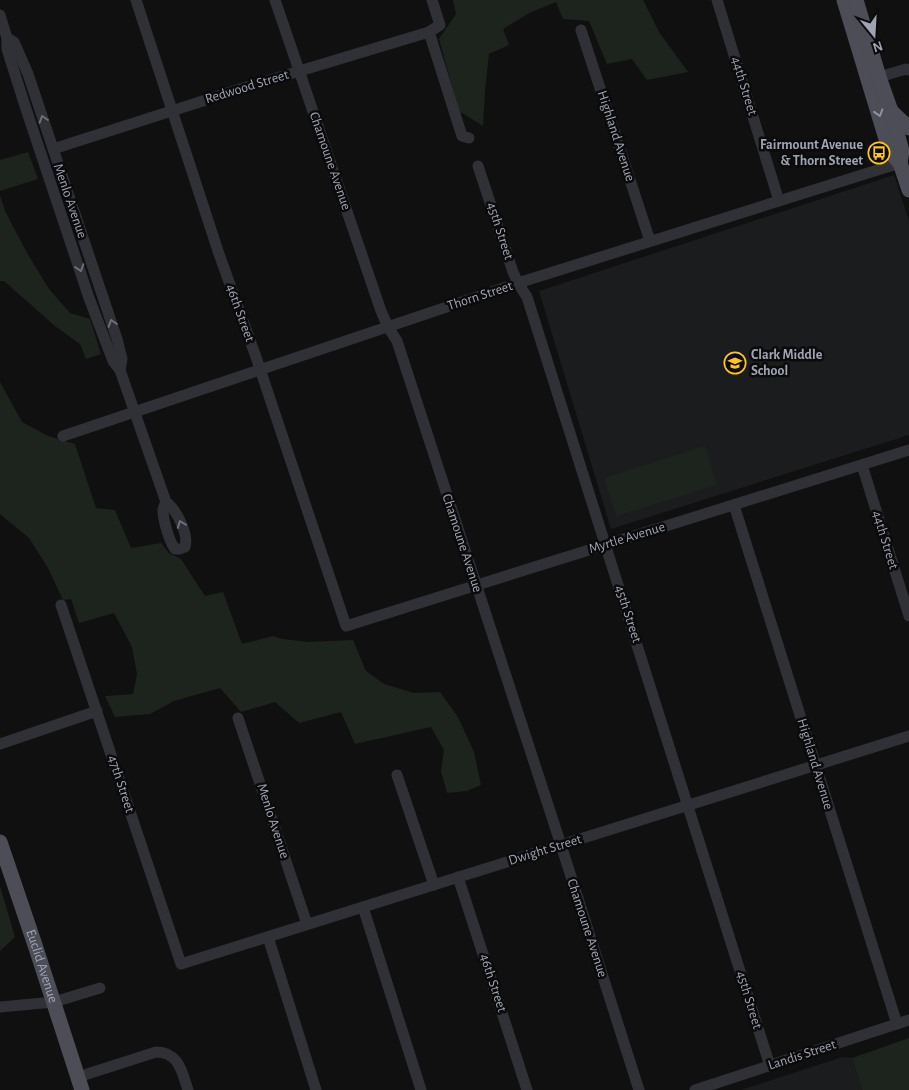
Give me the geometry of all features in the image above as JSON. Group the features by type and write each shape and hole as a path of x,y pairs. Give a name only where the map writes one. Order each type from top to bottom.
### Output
{"main road":[{"path":"844,0 890,152 904,160"},
{"path":"856,0 891,111 902,151 909,190"},
{"path":"891,111 909,128"},
{"name":"Euclid Avenue","path":"0,842 80,1083"}],"street":[{"name":"46th Street","path":"136,0 219,254 260,369 346,626"},
{"name":"Chamoune Avenue","path":"275,0 381,310 397,341 639,1090"},
{"name":"Redwood Street","path":"53,149 172,110 428,32 440,25 432,0"},
{"name":"44th Street","path":"717,0 779,201"},
{"name":"Menlo Avenue","path":"0,15 7,38 7,48 25,106 90,298 113,361 120,370 166,502"},
{"name":"Highland Avenue","path":"581,30 650,241"},
{"path":"428,32 462,136 469,138"},
{"name":"Menlo Avenue","path":"7,38 14,42 19,50 28,74 117,339 122,359 120,370"},
{"path":"879,77 906,69 909,70"},
{"name":"Thorn Street","path":"63,436 518,283 904,160"},
{"name":"45th Street","path":"478,166 513,272 528,297 770,1066"},
{"name":"Myrtle Avenue","path":"346,626 909,450"},
{"name":"44th Street","path":"862,465 909,616"},
{"name":"Highland Avenue","path":"734,505 897,1024"},
{"name":"47th Street","path":"61,605 181,964"},
{"path":"0,744 97,711"},
{"name":"Menlo Avenue","path":"238,718 307,924"},
{"name":"Dwight Street","path":"181,964 909,736"},
{"path":"397,775 434,885"},
{"name":"46th Street","path":"458,877 527,1090"},
{"path":"363,907 421,1090"},
{"path":"268,937 316,1090"},
{"path":"0,1007 54,1002 100,988"},
{"name":"Landis Street","path":"695,1090 909,1020"},
{"path":"80,1083 156,1052 162,1052 175,1058 188,1090"}],"shaded area":[{"path":"453,0 643,0 659,32 688,72 647,80 632,59 607,64 589,21 563,19 556,2 529,13 503,29 509,45 489,54 483,126 459,111 439,39 456,14"},
{"path":"28,152 38,179 0,191 0,160"},
{"name":"Clark Middle School","path":"894,175 909,221 909,435 611,529 539,291"},
{"path":"0,195 5,211 49,289 70,313 90,319 101,354 86,359 80,344 55,326 4,281 0,281"},
{"path":"0,382 22,422 48,436 75,444 96,508 115,510 131,548 161,543 169,553 181,559 205,596 223,592 242,644 273,636 309,642 353,640 366,671 384,684 414,693 440,692 458,717 474,752 481,785 467,791 447,793 441,771 444,750 431,727 355,744 341,712 299,723 275,702 241,712 220,688 174,701 150,714 115,717 105,696 133,694 137,674 132,647 114,613 79,623 71,599 63,600 48,568 29,538 0,514"},
{"path":"705,446 717,485 616,516 604,478"},
{"path":"0,886 15,937 0,951"},
{"path":"909,1038 909,1090 862,1090 852,1058"},
{"path":"842,1057 852,1058 862,1090 741,1090"}],"place":[{"name":"Fairmount Avenue & Thorn Street","path":"879,153"},
{"name":"Clark Middle School","path":"735,363"}]}
